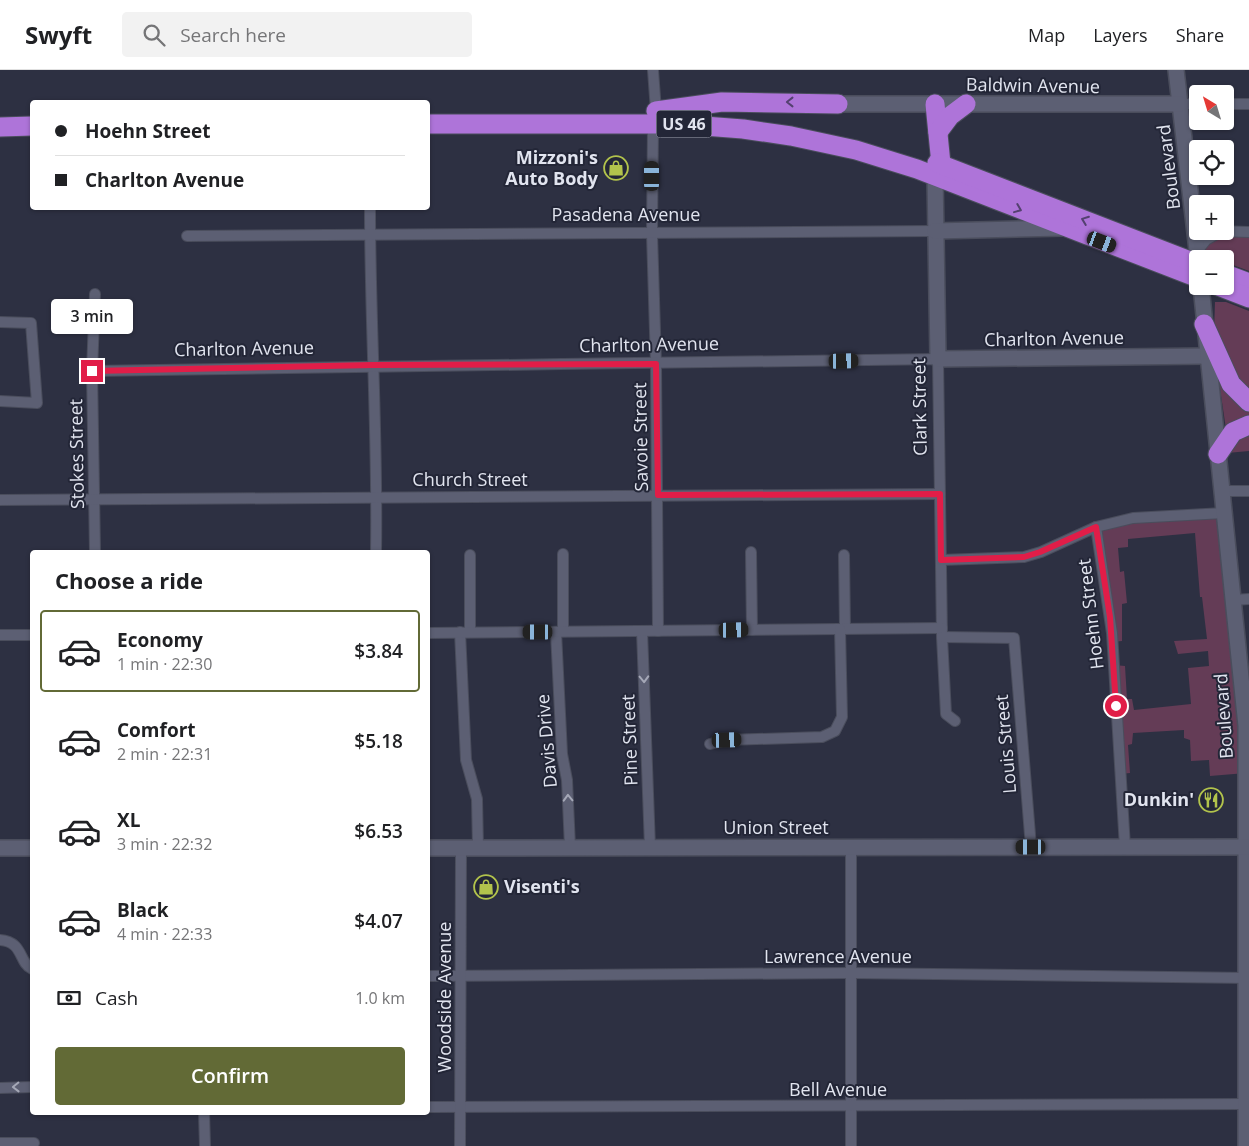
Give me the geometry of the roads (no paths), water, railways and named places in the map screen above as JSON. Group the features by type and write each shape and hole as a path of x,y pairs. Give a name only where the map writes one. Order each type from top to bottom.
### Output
{"highway":[{"path":"654,117 722,102 838,104"},
{"path":"935,104 938,132 938,170"},
{"path":"938,132 950,116 966,104"},
{"name":"US 46","path":"430,112 654,117"},
{"path":"0,114 30,114"},
{"name":"US 46","path":"430,124 718,114 806,126 874,142 1065,228 1161,257 1189,258"},
{"path":"0,127 30,126"},
{"name":"US 46","path":"938,170 1161,257 1189,273"},
{"path":"1234,283 1249,283"},
{"path":"1234,289 1249,298"},
{"path":"1204,324 1231,384 1249,402"},
{"path":"1218,454 1233,432 1249,425"}],"street":[{"name":"Savoie Street","path":"653,70 652,234 658,495 658,631"},
{"name":"Boulevard","path":"1176,70 1193,195"},
{"name":"Baldwin Avenue","path":"838,104 1020,106 1189,104"},
{"path":"1234,104 1249,104"},
{"name":"Clark Street","path":"938,170 935,231 942,633 946,714 955,721"},
{"path":"370,210 372,365 377,496 376,550"},
{"name":"Pasadena Avenue","path":"186,236 652,234 1065,228"},
{"path":"1234,232 1249,232"},
{"name":"Stokes Street","path":"95,294 92,371 95,550"},
{"name":"Boulevard","path":"1201,295 1232,600 1247,720 1248,978 1246,1146"},
{"path":"0,322 31,323 36,403 0,401"},
{"name":"Charlton Avenue","path":"92,371 372,365 656,364 1207,356"},
{"path":"1222,491 1249,491"},
{"name":"Church Street","path":"0,500 377,496 940,494"},
{"path":"941,560 1024,557 1040,552 1096,527 1133,518 1224,513"},
{"name":"Hoehn Street","path":"1096,527 1112,633 1125,847"},
{"path":"751,552 752,630"},
{"name":"Davis Drive","path":"563,554 559,632 562,754 567,780 570,847"},
{"path":"470,555 465,632 466,760 477,799 478,848"},
{"path":"710,744 727,740 822,737 835,731 842,717 844,555"},
{"path":"1232,600 1249,600"},
{"path":"430,633 842,629 942,633"},
{"name":"Pine Street","path":"642,631 650,847"},
{"name":"Louis Street","path":"942,633 1014,638 1031,847"},
{"path":"0,635 30,635"},
{"path":"851,847 851,1146"},
{"name":"Union Street","path":"430,848 1248,847"},
{"path":"0,848 30,848"},
{"name":"Woodside Avenue","path":"460,1146 462,848"},
{"path":"0,940 17,946 30,968"},
{"name":"Lawrence Avenue","path":"430,976 851,973 1248,978"},
{"path":"0,1088 30,1087"},
{"name":"Bell Avenue","path":"430,1107 1247,1104"},
{"path":"204,1115 205,1146"},
{"path":"0,1143 34,1143"}],"place":[{"name":"Mizzoni's Auto Body","path":"616,168"},
{"name":"Dunkin'","path":"1211,800"},
{"name":"Visenti's","path":"486,887"}]}
